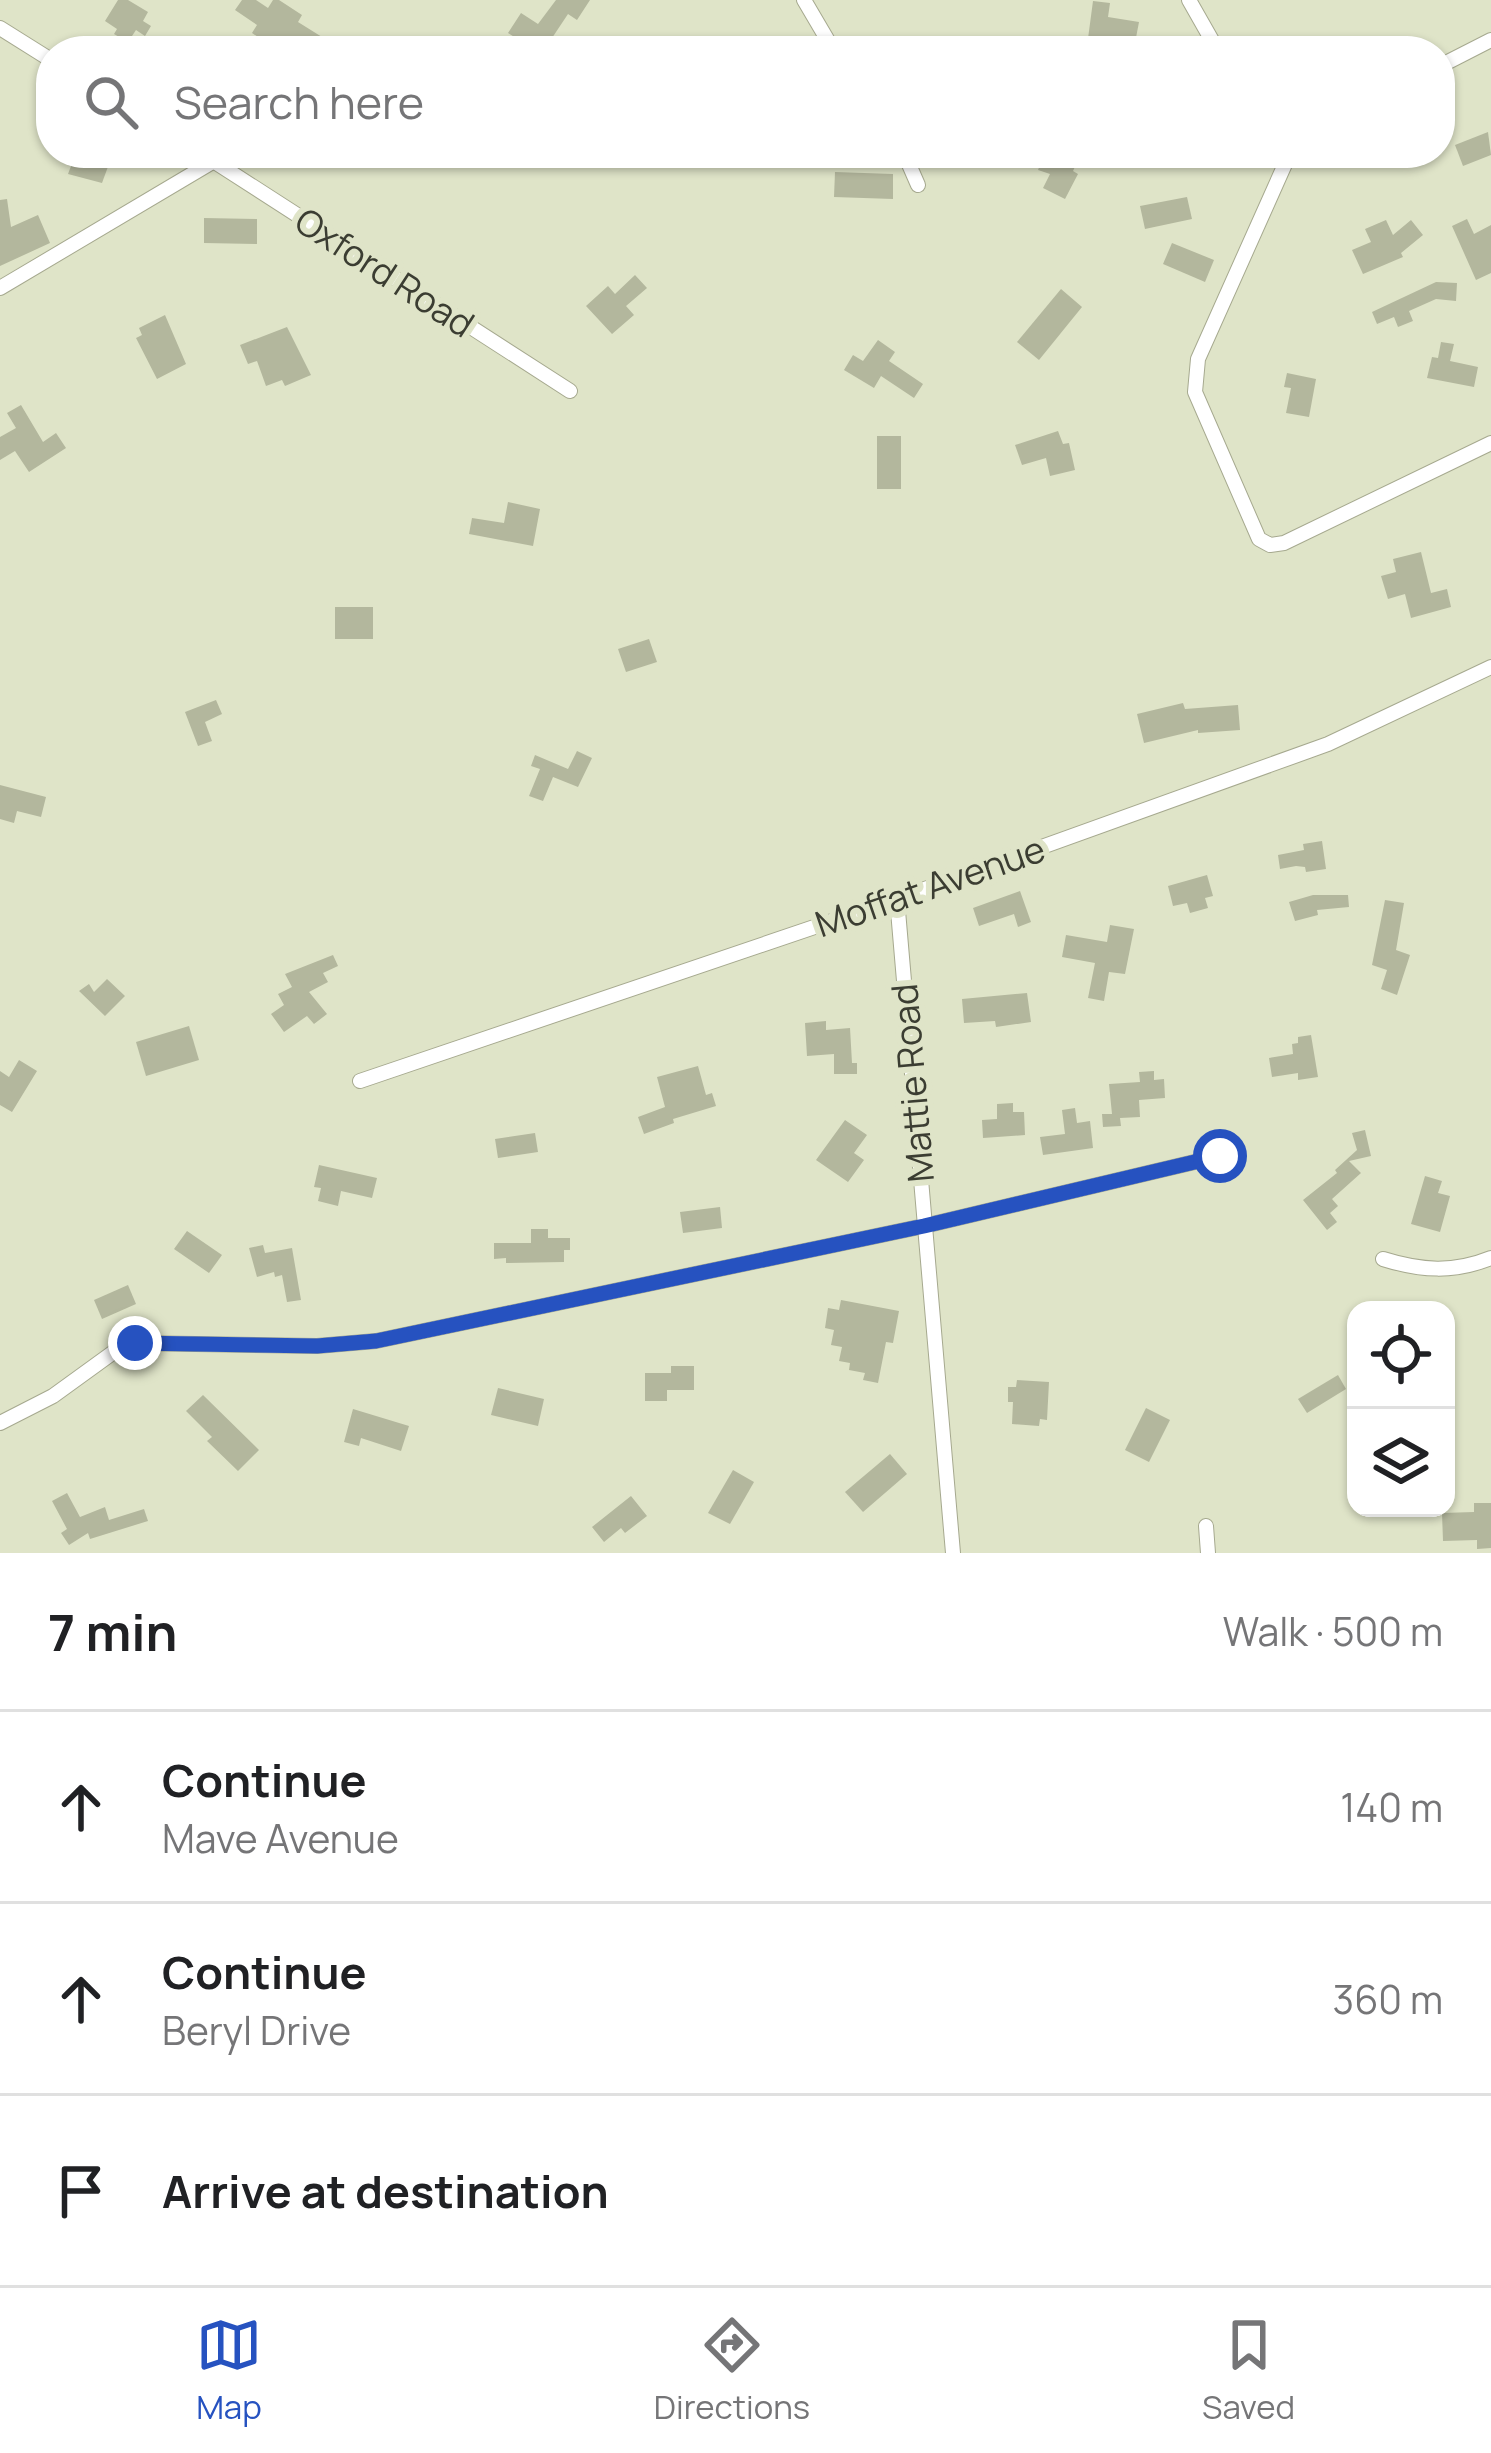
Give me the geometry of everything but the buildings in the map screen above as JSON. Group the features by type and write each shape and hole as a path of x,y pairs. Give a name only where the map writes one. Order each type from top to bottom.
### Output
{"street":[{"path":"804,0 824,36"},
{"path":"1190,0 1210,36"},
{"path":"0,28 36,51"},
{"path":"1455,58 1491,40"},
{"path":"0,288 190,168"},
{"name":"Oxford Road","path":"224,168 570,391"},
{"path":"911,168 919,185"},
{"path":"1283,168 1195,375 1195,392 1264,543 1284,543 1491,443"},
{"name":"Moffat Avenue","path":"360,1081 897,899 1328,744 1491,667"},
{"name":"Mattie Road","path":"897,899 952,1553"},
{"path":"0,1423 53,1396 122,1346 135,1343 317,1346 376,1341 924,1226 1220,1156"},
{"path":"1383,1259 1411,1268 1447,1270 1491,1258"},
{"path":"1206,1526 1208,1553"}],"route":[{"path":"135,1343 317,1346 376,1341 924,1226 1220,1156"}]}
